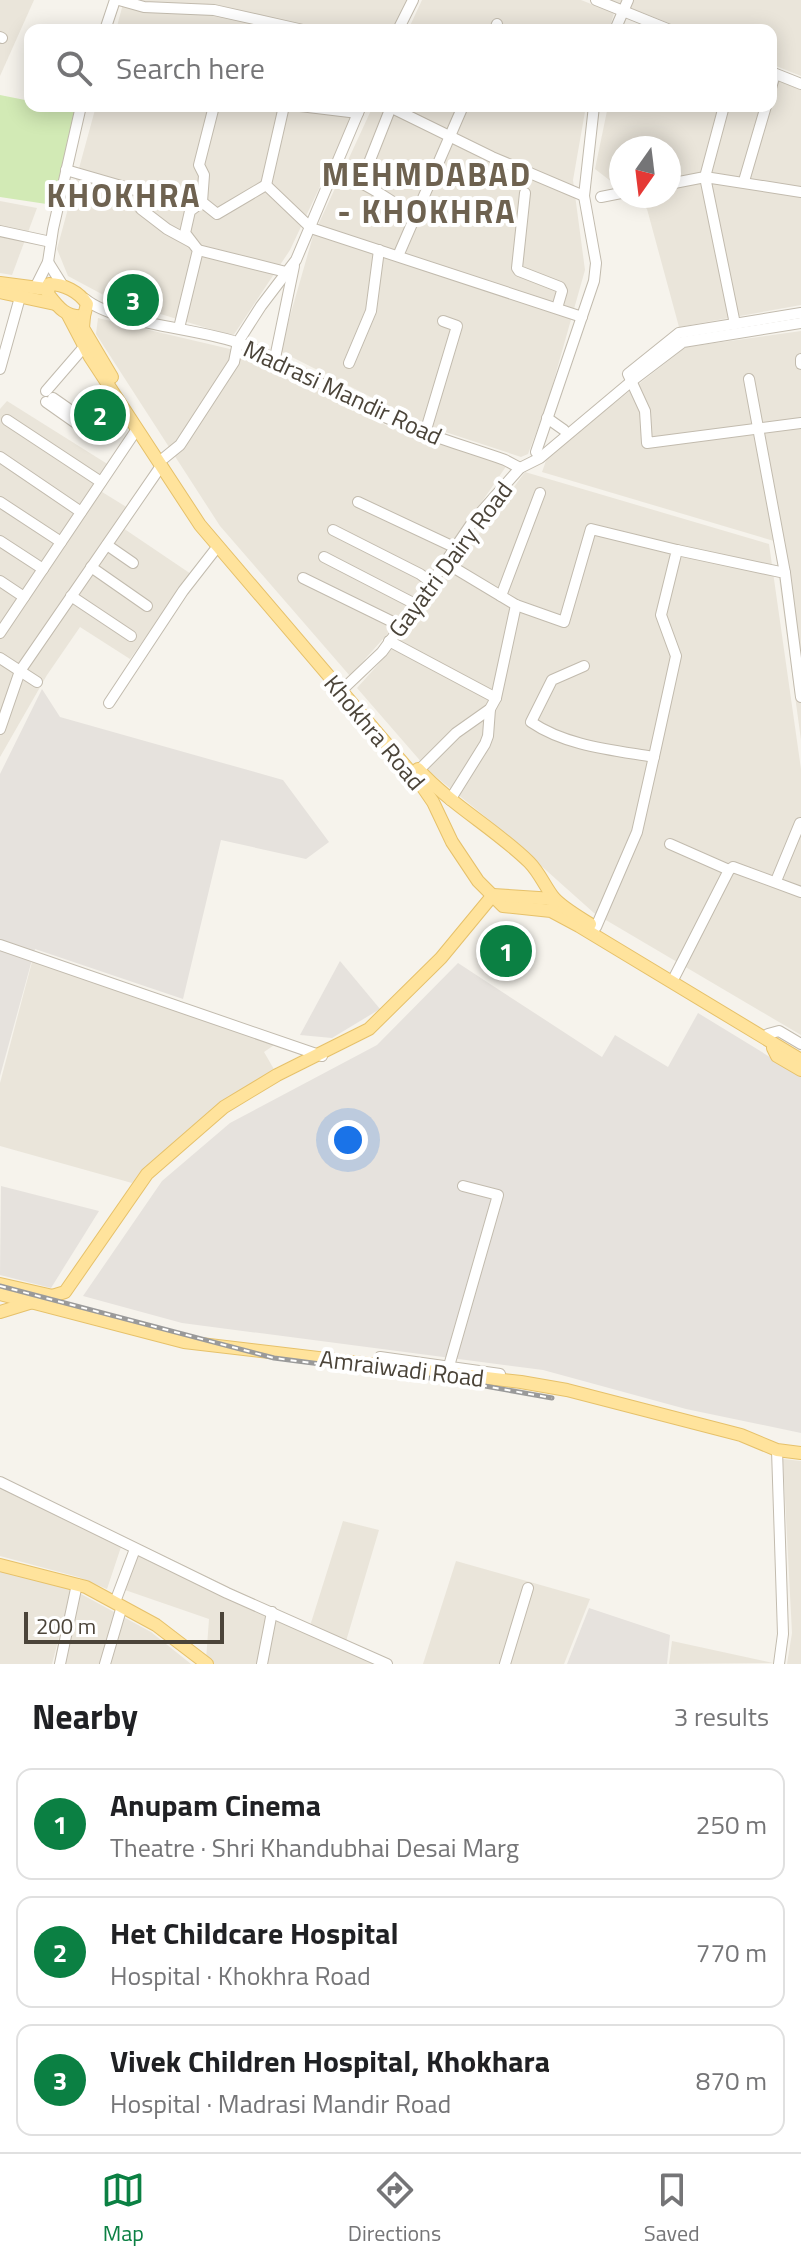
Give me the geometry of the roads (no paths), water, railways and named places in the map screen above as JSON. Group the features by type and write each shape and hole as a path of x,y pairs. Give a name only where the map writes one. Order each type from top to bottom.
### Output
{"main road":[{"path":"0,283 31,290 68,315 85,313"},
{"path":"0,292 31,290 49,284 63,286 83,297"},
{"path":"31,290 55,304"},
{"name":"Khokhra Road","path":"83,297 87,304 83,328 162,462 218,546 441,798 487,826 528,862 545,881 553,905 771,1039"},
{"name":"Khokhra Road","path":"68,315 85,350 137,429 226,546 441,798 452,842 478,881 503,906 553,905 596,927 771,1039"},
{"path":"476,915 478,881"},
{"path":"322,1056 369,1029 441,958 493,895 553,905"},
{"path":"68,1300 147,1174 176,1147 224,1107 277,1075 373,1033 442,965 482,920 503,906"},
{"path":"771,1039 801,1053"},
{"path":"771,1039 801,1060"},
{"path":"771,1039 777,1056 801,1070"},
{"path":"0,1315 52,1301 85,1272"},
{"path":"0,1284 52,1301"},
{"path":"0,1294 36,1302 68,1300"},
{"path":"68,1300 81,1314"},
{"name":"Amraiwadi Road","path":"52,1301 81,1314 184,1342 545,1386 741,1435 777,1450 801,1453"},
{"path":"0,1315 36,1302"},
{"path":"0,1565 77,1584 156,1625 207,1664"}],"street":[{"path":"107,24 117,0 144,7 214,10 276,24"},
{"path":"401,24 413,0"},
{"path":"596,0 626,5 659,24"},
{"path":"618,24 626,5"},
{"path":"777,75 801,84"},
{"path":"0,369 31,290 48,262 80,112"},
{"path":"179,328 194,246 185,233 190,211 202,202 204,175 199,165 212,112"},
{"path":"202,202 217,214 266,185 283,112"},
{"path":"275,358 296,260 359,112"},
{"path":"388,112 361,183 385,194 394,205 416,215"},
{"path":"400,112 584,196"},
{"path":"398,256 460,112"},
{"path":"536,452 596,271 584,196 593,112"},
{"path":"722,112 705,177 735,324"},
{"path":"744,181 764,112"},
{"path":"66,170 142,192 141,209 194,246 286,272"},
{"path":"681,182 705,177 801,192"},
{"path":"266,185 311,228 582,317"},
{"path":"525,193 517,268 560,287 562,291 557,308"},
{"path":"601,197 609,195"},
{"path":"0,231 51,242"},
{"path":"349,363 371,311 379,250"},
{"path":"0,729 20,671 162,462 180,445 234,362 238,342 296,260"},
{"path":"48,262 63,286"},
{"path":"83,297 94,306 117,313"},
{"path":"85,313 117,313"},
{"name":"Madrasi Mandir Road","path":"117,313 238,342 275,358 375,412 425,433 524,465"},
{"path":"801,318 679,333 628,374 645,411 647,443 801,423"},
{"path":"524,465 564,430 683,342 801,318"},
{"path":"425,433 457,326 443,321"},
{"path":"49,396 85,350"},
{"name":"Gayatri Dairy Road","path":"344,688 389,641 474,520 524,465 540,458 631,379"},
{"path":"749,379 785,573 801,697"},
{"path":"49,396 93,426 129,417"},
{"path":"49,396 90,433"},
{"path":"547,418 564,430"},
{"path":"7,420 101,482"},
{"path":"2,627 137,429"},
{"path":"0,457 81,512"},
{"path":"501,596 540,493"},
{"path":"0,502 61,542"},
{"path":"358,502 456,548"},
{"path":"446,563 516,605 564,622 591,529 785,573"},
{"path":"333,530 432,583"},
{"path":"0,541 43,569"},
{"path":"107,545 133,563"},
{"path":"109,703 183,591 218,546"},
{"path":"596,927 637,832 676,656 661,615 677,550"},
{"path":"324,557 417,605"},
{"path":"91,567 147,606"},
{"path":"303,578 401,626"},
{"path":"0,581 24,597"},
{"path":"71,596 131,636"},
{"path":"441,798 485,744 490,709 496,698 516,605"},
{"path":"389,641 496,698"},
{"path":"0,658 37,682"},
{"path":"584,666 552,680 531,722 550,735 654,757"},
{"path":"419,770 456,733 490,709"},
{"path":"776,881 800,823"},
{"path":"670,844 729,870 739,867 801,892"},
{"path":"675,976 729,870"},
{"path":"0,945 322,1056"},
{"path":"771,1039 779,1031 801,1044"},
{"path":"449,1366 498,1195 463,1186"},
{"path":"377,1365 380,1357 545,1380 545,1386"},
{"path":"777,1450 783,1634 779,1663"},
{"path":"0,1482 135,1549 387,1664"},
{"path":"105,1664 118,1604 135,1549"},
{"path":"60,1664 77,1584"},
{"path":"505,1664 528,1588"},
{"path":"262,1664 272,1612"}],"railway":[{"path":"0,1286 274,1358 468,1383 552,1398"}],"place":[{"name":"Vivek Children Hospital, Khokhara","path":"133,300"},
{"name":"Het Childcare Hospital","path":"100,415"},
{"name":"Anupam Cinema","path":"506,951"}],"district":[{"name":"MEHMDABAD - KHOKHRA","path":"427,192"},
{"name":"KHOKHRA","path":"124,195"}]}
